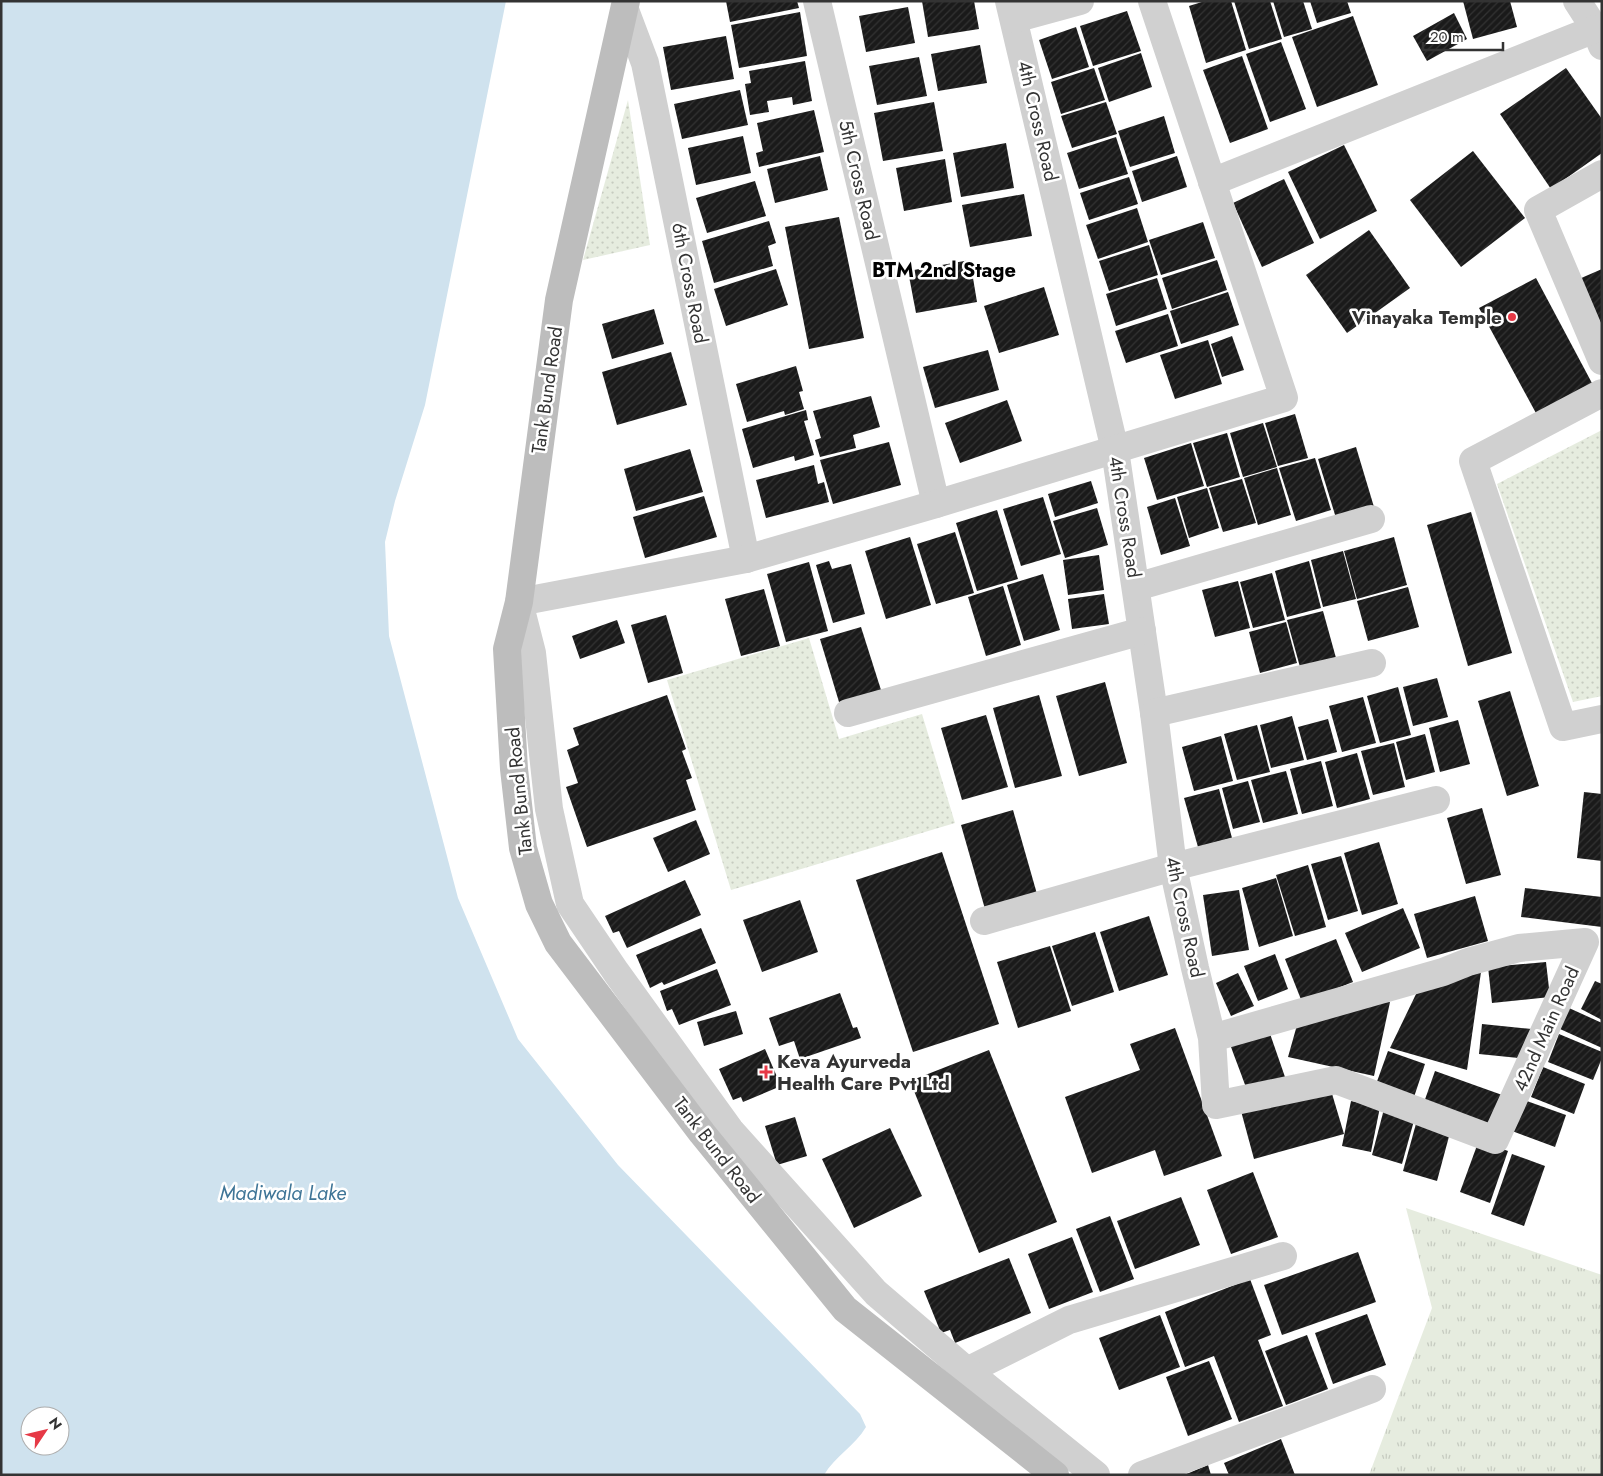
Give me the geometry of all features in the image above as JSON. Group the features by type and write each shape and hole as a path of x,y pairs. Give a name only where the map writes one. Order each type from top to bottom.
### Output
{"main road":[{"name":"Tank Bund Road","path":"626,5 559,300 519,602 507,649 515,779 523,848 539,904 558,943 702,1133 845,1309 1055,1475"}],"street":[{"name":"5th Cross Road","path":"817,1 936,504"},
{"path":"1012,10 1080,1"},
{"path":"1096,1475 876,1293 730,1130 616,972 570,904 549,809 532,653 519,602 746,559 936,504 1284,398 1152,1"},
{"path":"1212,182 1598,38 1577,1"},
{"name":"6th Cross Road","path":"626,5 645,63 746,559"},
{"name":"4th Cross Road","path":"1012,10 1115,450 1154,713 1173,867 1212,1038"},
{"path":"1602,174 1538,210 1602,362"},
{"path":"1602,393 1473,461 1563,727 1602,719"},
{"path":"1136,587 1371,519"},
{"path":"848,713 1142,630"},
{"path":"1154,713 1372,663"},
{"path":"984,921 1173,867 1436,800"},
{"name":"42nd Main Road","path":"1585,942 1495,1140 1336,1080 1216,1104 1212,1038 1443,972 1468,962 1518,948 1585,942"},
{"path":"968,1371 1069,1320 1283,1256"},
{"path":"1142,1475 1372,1389"}],"green space":[{"path":"628,100 650,245 583,260"},
{"path":"1602,430 1602,696 1573,702 1497,484"},
{"path":"809,638 839,739 922,714 955,823 731,890 667,680"},
{"path":"1406,1208 1602,1275 1602,1475 1369,1475 1432,1308"}],"water":[{"name":"Madiwala Lake","path":"1,1 506,1 425,405 395,501 385,542 389,636 458,898 518,1039 618,1165 860,1414 866,1427 824,1475 1,1475"}],"building":[{"path":"726,1 797,1 799,8 730,22"},
{"path":"922,1 974,1 979,29 928,37"},
{"path":"1205,1 1231,1 1246,50 1206,63 1189,6"},
{"path":"1234,1 1270,1 1282,39 1249,49"},
{"path":"1273,1 1303,1 1312,29 1284,37"},
{"path":"1310,1 1347,1 1351,13 1317,23"},
{"path":"1463,1 1510,1 1517,27 1473,39"},
{"path":"908,7 915,43 866,52 859,16"},
{"path":"1127,11 1141,51 1093,66 1080,26"},
{"path":"800,12 807,56 739,68 731,25"},
{"path":"1454,13 1467,39 1427,61 1413,36"},
{"path":"1353,16 1378,85 1317,107 1292,37"},
{"path":"1076,27 1089,67 1052,79 1039,40"},
{"path":"726,36 734,79 671,90 663,47"},
{"path":"1281,42 1306,109 1270,122 1246,54"},
{"path":"980,45 987,83 938,91 931,54"},
{"path":"1141,53 1152,87 1109,102 1098,68"},
{"path":"1242,56 1268,129 1230,143 1203,70"},
{"path":"919,57 927,96 877,105 869,66"},
{"path":"805,61 812,101 793,105 792,97 767,101 769,112 750,115 745,84 751,83 749,71"},
{"path":"1094,68 1105,100 1061,114 1051,82"},
{"path":"1566,68 1602,119 1602,153 1551,189 1500,114"},
{"path":"740,90 748,125 682,139 674,104"},
{"path":"934,102 943,151 883,161 874,113"},
{"path":"1106,102 1117,134 1072,148 1061,116"},
{"path":"814,110 824,152 759,167 756,153 763,151 757,123"},
{"path":"1164,116 1175,153 1130,167 1118,131"},
{"path":"743,136 751,173 696,185 688,148"},
{"path":"1116,137 1128,174 1079,189 1067,153"},
{"path":"1006,143 1014,188 961,197 953,153"},
{"path":"1344,145 1377,211 1320,239 1288,172"},
{"path":"1473,151 1525,218 1461,267 1410,200"},
{"path":"820,156 828,190 775,203 767,169"},
{"path":"1177,156 1187,187 1142,202 1132,171"},
{"path":"945,159 952,202 904,211 896,168"},
{"path":"1129,177 1138,204 1089,220 1080,193"},
{"path":"1284,179 1314,243 1262,267 1233,203"},
{"path":"755,181 766,216 707,233 696,198"},
{"path":"1024,194 1032,236 970,247 962,205"},
{"path":"1137,208 1148,242 1098,259 1086,225"},
{"path":"839,217 864,338 809,349 785,227"},
{"path":"769,221 776,243 768,246 773,266 714,283 702,241"},
{"path":"1203,222 1215,258 1161,275 1149,240"},
{"path":"1369,230 1410,288 1347,333 1306,275"},
{"path":"1149,245 1158,275 1109,291 1099,261"},
{"path":"970,260 977,302 916,313 908,271"},
{"path":"1217,260 1227,290 1172,309 1162,278"},
{"path":"776,269 788,305 726,326 714,289"},
{"path":"1602,269 1602,330 1579,279"},
{"path":"1157,278 1167,309 1116,326 1106,294"},
{"path":"1536,278 1593,385 1537,415 1479,308"},
{"path":"1044,287 1059,335 999,353 984,306"},
{"path":"1228,292 1239,325 1181,344 1170,311"},
{"path":"654,309 664,344 612,359 602,324"},
{"path":"1168,314 1178,346 1126,363 1115,331"},
{"path":"1232,336 1244,370 1222,377 1211,344"},
{"path":"1208,340 1222,384 1175,399 1160,355"},
{"path":"988,350 999,390 935,408 923,367"},
{"path":"671,352 687,405 617,425 602,372"},
{"path":"796,366 803,391 799,392 804,409 785,415 784,411 747,422 736,384"},
{"path":"871,396 880,427 853,435 856,448 820,457 815,440 821,438 813,411"},
{"path":"1007,400 1022,441 960,463 945,423"},
{"path":"806,410 808,420 804,421 814,455 795,461 794,456 753,468 742,429"},
{"path":"1295,414 1308,458 1278,466 1265,423"},
{"path":"1263,423 1277,467 1243,477 1230,433"},
{"path":"1227,433 1240,477 1207,487 1193,443"},
{"path":"889,442 901,485 833,504 820,460"},
{"path":"1191,443 1204,486 1157,500 1144,458"},
{"path":"1356,447 1374,507 1336,518 1318,459"},
{"path":"690,449 703,492 636,511 624,469"},
{"path":"1315,458 1331,510 1296,521 1279,468"},
{"path":"814,465 818,484 824,482 829,502 766,518 756,480"},
{"path":"1277,468 1291,515 1258,525 1244,478"},
{"path":"1242,479 1256,523 1223,532 1209,488"},
{"path":"1091,481 1098,503 1055,517 1048,494"},
{"path":"1207,488 1219,528 1189,538 1177,497"},
{"path":"704,496 717,537 645,558 633,517"},
{"path":"1043,497 1061,554 1021,566 1003,509"},
{"path":"1175,498 1190,546 1161,555 1147,507"},
{"path":"1097,508 1108,545 1065,558 1053,521"},
{"path":"997,510 1018,579 977,591 956,523"},
{"path":"1471,512 1512,653 1468,666 1427,525"},
{"path":"955,532 974,593 936,604 917,544"},
{"path":"910,537 931,605 886,619 865,551"},
{"path":"1394,537 1407,585 1357,599 1344,551"},
{"path":"1343,551 1356,599 1323,607 1311,560"},
{"path":"1099,555 1104,590 1068,595 1063,560"},
{"path":"829,561 832,569 851,564 865,614 833,623 816,565"},
{"path":"1309,561 1321,608 1287,617 1275,571"},
{"path":"809,562 828,631 786,642 767,574"},
{"path":"1272,573 1285,620 1253,628 1240,582"},
{"path":"1043,574 1060,630 1024,641 1007,585"},
{"path":"1238,581 1250,628 1215,637 1202,590"},
{"path":"1003,586 1021,645 986,656 968,597"},
{"path":"1408,587 1419,627 1368,641 1357,601"},
{"path":"764,589 780,646 741,656 725,599"},
{"path":"1104,594 1109,624 1072,629 1068,599"},
{"path":"1323,611 1336,658 1300,667 1287,620"},
{"path":"666,615 683,673 648,683 631,625"},
{"path":"617,620 625,643 580,659 572,636"},
{"path":"1286,622 1297,663 1260,673 1249,632"},
{"path":"861,627 881,690 839,702 820,639"},
{"path":"1437,678 1448,717 1413,726 1403,687"},
{"path":"1105,682 1127,763 1079,776 1056,696"},
{"path":"1398,687 1411,735 1380,743 1367,696"},
{"path":"1510,691 1539,786 1507,796 1478,701"},
{"path":"667,695 686,749 682,751 692,778 686,780 696,810 587,847 566,787 578,783 567,750 579,745 573,728"},
{"path":"1039,695 1062,776 1015,788 993,708"},
{"path":"1363,697 1376,743 1342,752 1329,706"},
{"path":"986,715 1008,787 962,800 941,728"},
{"path":"1292,716 1304,760 1271,768 1260,725"},
{"path":"1328,719 1337,752 1307,760 1298,727"},
{"path":"1458,720 1470,764 1440,772 1429,728"},
{"path":"1257,725 1270,772 1237,780 1224,734"},
{"path":"1425,734 1435,772 1406,780 1396,742"},
{"path":"1221,736 1233,781 1194,791 1182,747"},
{"path":"1394,743 1405,787 1373,795 1361,751"},
{"path":"1357,753 1370,799 1337,808 1325,762"},
{"path":"1321,761 1333,806 1302,814 1290,769"},
{"path":"1286,771 1298,814 1263,823 1251,780"},
{"path":"1248,781 1260,822 1233,829 1222,788"},
{"path":"1219,789 1232,838 1198,847 1184,798"},
{"path":"1584,792 1602,794 1602,861 1577,858"},
{"path":"1482,808 1501,875 1466,884 1447,818"},
{"path":"1013,810 1037,894 985,909 961,825"},
{"path":"696,820 710,854 668,872 653,838"},
{"path":"1379,842 1398,904 1362,915 1344,853"},
{"path":"942,852 999,1024 913,1052 856,880"},
{"path":"1341,856 1358,911 1328,920 1311,864"},
{"path":"1308,865 1326,927 1295,936 1276,875"},
{"path":"1276,878 1293,936 1259,947 1242,888"},
{"path":"685,880 701,915 627,948 619,931 613,933 605,916"},
{"path":"1525,888 1602,897 1602,927 1521,917"},
{"path":"1239,890 1249,950 1212,956 1203,895"},
{"path":"1475,896 1488,941 1427,958 1414,914"},
{"path":"800,900 818,952 762,972 743,920"},
{"path":"1403,908 1420,948 1362,972 1345,933"},
{"path":"1149,916 1168,975 1119,991 1100,932"},
{"path":"701,928 716,963 664,985 662,982 650,988 636,955"},
{"path":"1095,932 1114,992 1072,1006 1052,946"},
{"path":"1336,939 1353,982 1302,1002 1285,959"},
{"path":"1050,946 1071,1011 1018,1028 997,962"},
{"path":"1275,954 1288,989 1258,1001 1244,966"},
{"path":"1546,962 1550,997 1492,1003 1488,967"},
{"path":"717,969 731,1005 679,1025 672,1009 667,1011 660,991"},
{"path":"1481,972 1467,1070 1390,1048 1417,992"},
{"path":"1238,973 1254,1006 1231,1016 1216,983"},
{"path":"1595,981 1602,984 1602,1020 1581,1009"},
{"path":"840,993 853,1028 857,1027 861,1038 800,1059 794,1041 779,1046 769,1018"},
{"path":"1390,1002 1374,1076 1288,1057 1297,1025 1375,1003"},
{"path":"1569,1008 1602,1023 1602,1048 1560,1029"},
{"path":"736,1011 743,1034 704,1046 697,1022"},
{"path":"1482,1024 1532,1029 1529,1059 1479,1054"},
{"path":"1267,1025 1285,1077 1247,1090 1228,1039"},
{"path":"1175,1028 1222,1156 1164,1176 1155,1150 1092,1173 1065,1097 1140,1070 1130,1044"},
{"path":"1559,1034 1602,1052 1602,1058 1593,1080 1548,1062"},
{"path":"765,1049 781,1086 743,1102 741,1097 733,1100 719,1069"},
{"path":"989,1050 1057,1222 979,1253 910,1081"},
{"path":"1388,1051 1425,1064 1413,1100 1375,1087"},
{"path":"1543,1067 1585,1084 1574,1114 1531,1097"},
{"path":"1435,1071 1505,1096 1492,1133 1422,1108"},
{"path":"1330,1087 1344,1134 1254,1159 1241,1111"},
{"path":"1524,1100 1566,1115 1555,1147 1512,1131"},
{"path":"1351,1101 1380,1107 1371,1152 1342,1146"},
{"path":"1384,1109 1415,1117 1402,1164 1372,1155"},
{"path":"795,1117 807,1156 777,1165 765,1126"},
{"path":"1417,1120 1451,1129 1437,1181 1403,1171"},
{"path":"890,1128 922,1196 854,1228 822,1159"},
{"path":"1479,1140 1508,1151 1490,1203 1460,1192"},
{"path":"1512,1154 1545,1166 1524,1226 1491,1214"},
{"path":"1253,1172 1278,1237 1231,1254 1207,1190"},
{"path":"1181,1197 1200,1245 1135,1269 1117,1221"},
{"path":"1110,1216 1134,1279 1100,1292 1076,1229"},
{"path":"1072,1237 1093,1292 1049,1309 1028,1254"},
{"path":"1358,1252 1376,1302 1282,1335 1264,1285"},
{"path":"1009,1258 1031,1313 955,1343 950,1330 941,1333 924,1291"},
{"path":"1250,1279 1271,1335 1258,1340 1283,1406 1239,1422 1214,1356 1185,1367 1165,1312"},
{"path":"1367,1314 1386,1365 1333,1384 1315,1333"},
{"path":"1160,1315 1180,1367 1119,1390 1099,1338"},
{"path":"1307,1335 1328,1389 1286,1405 1265,1351"},
{"path":"1209,1361 1232,1419 1188,1436 1166,1377"},
{"path":"1281,1439 1295,1475 1229,1475 1224,1463"},
{"path":"1208,1465 1211,1475 1184,1475"}],"place":[{"name":"Vinayaka Temple","path":"1512,317"},
{"name":"Keva Ayurveda Health Care Pvt Ltd","path":"766,1072"}],"district":[{"name":"BTM 2nd Stage","path":"944,270"}]}
